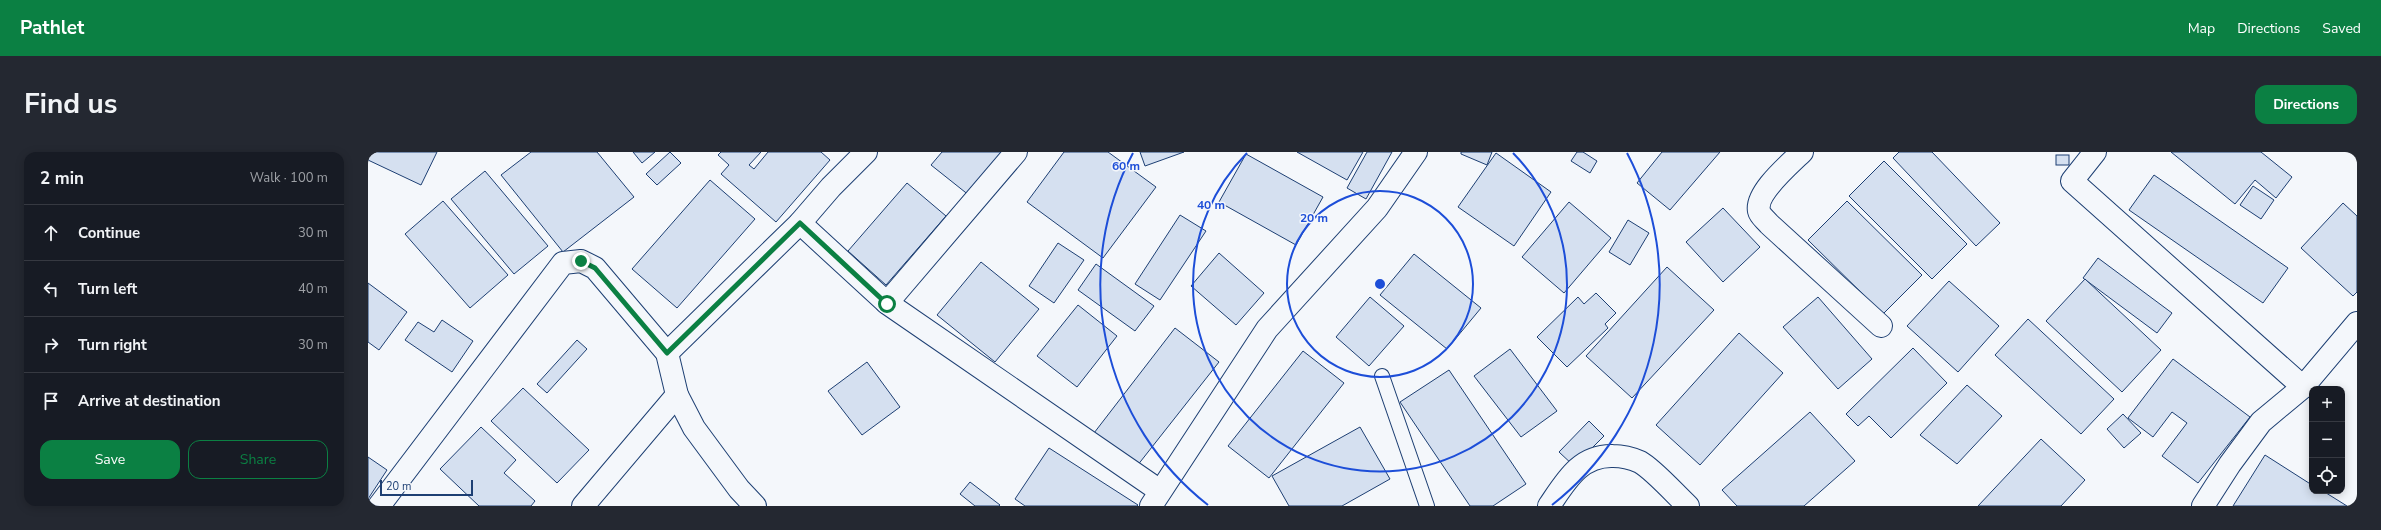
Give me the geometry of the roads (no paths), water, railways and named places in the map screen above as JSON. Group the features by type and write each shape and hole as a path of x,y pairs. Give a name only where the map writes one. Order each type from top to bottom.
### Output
{"street":[{"path":"667,353 800,223 831,187 866,152"},
{"path":"887,304 1016,152"},
{"path":"800,223 887,304 1156,499 1267,329 1378,208 1416,152"},
{"path":"1802,152 1767,189 1759,202 1759,212 1769,224 1881,326"},
{"path":"2095,152 2072,182 2303,387"},
{"path":"379,506 563,263 581,261 595,268 667,353 677,395 694,428 739,489 755,506"},
{"path":"2203,506 2230,464 2261,422 2303,387 2357,323"},
{"path":"582,506 677,395"},
{"path":"1549,506 1567,478 1580,465 1592,459 1608,456 1625,456 1641,463 1688,506"}],"lane":[{"path":"1382,376 1427,506"}]}
